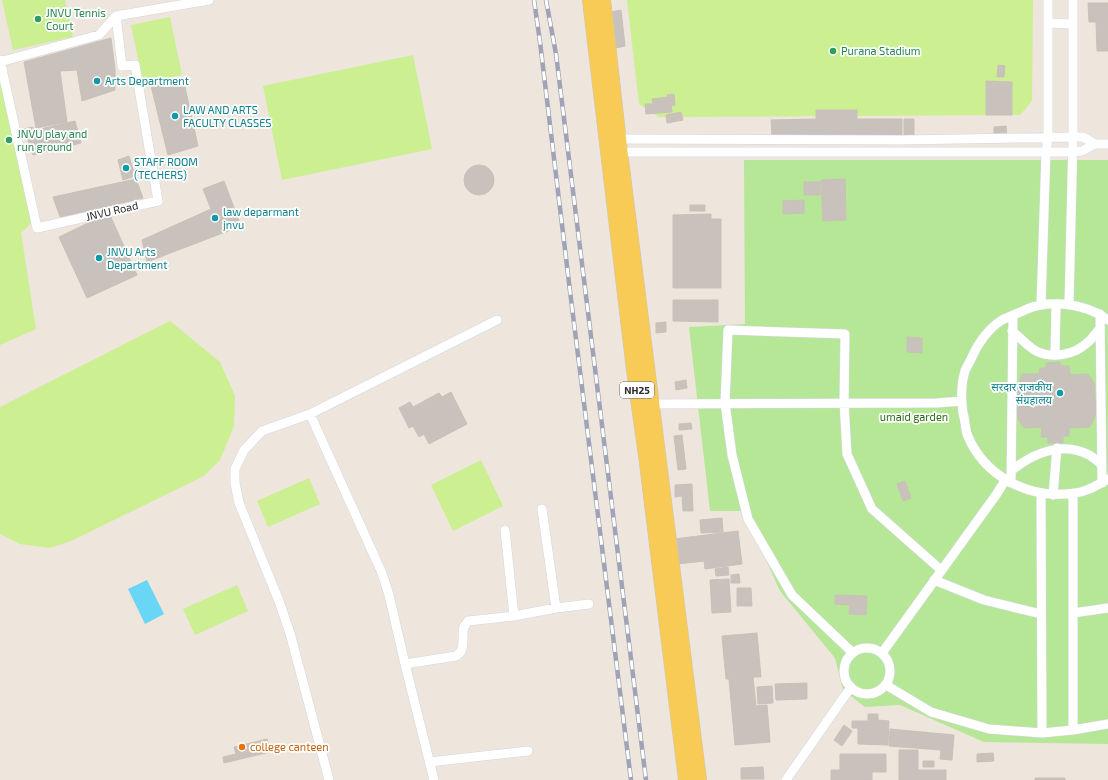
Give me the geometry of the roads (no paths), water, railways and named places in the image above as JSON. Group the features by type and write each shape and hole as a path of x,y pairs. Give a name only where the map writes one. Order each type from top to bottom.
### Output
{"main road":[{"name":"NH25","path":"590,0 651,404 699,780"},
{"name":"NH25","path":"603,0 613,146 686,780"}],"street":[{"path":"0,61 99,35 116,16 209,0"},
{"path":"1041,305 1046,152 1048,138 1048,0"},
{"path":"1069,305 1073,137 1073,0"},
{"name":"JNVU Road","path":"0,61 37,228 158,201 135,65 122,66 116,16"},
{"path":"1049,23 1072,24"},
{"path":"613,146 1073,137 1083,137 1095,144"},
{"path":"613,146 1072,152 1082,151 1095,144 1108,144"},
{"path":"1055,355 1056,304"},
{"path":"1100,314 1101,464 1105,481 1090,489 1073,494 1054,495 1029,491 1008,481 988,467 974,449 967,432 961,397 965,371 976,347 1002,320 1035,306 1056,304 1074,305 1100,314 1108,320"},
{"path":"882,653 941,570 1008,481 1011,470 1012,316"},
{"path":"329,780 290,633 279,601 239,503 235,483 236,469 244,450 262,431 310,414 497,320"},
{"path":"1012,331 1036,351 1055,355 1065,355 1081,348 1089,342 1100,328"},
{"path":"853,653 792,595 748,520 732,455 725,403 728,330 845,334 844,402 847,454 872,509 941,570"},
{"path":"651,404 962,401"},
{"path":"310,414 382,573 389,595 434,780"},
{"path":"1011,470 1030,458 1057,448 1077,451 1089,455 1101,464"},
{"path":"1054,495 1057,448"},
{"path":"1040,493 1042,733"},
{"path":"1073,494 1073,730"},
{"path":"542,509 556,608"},
{"path":"505,530 514,616"},
{"path":"934,580 984,600 1041,614"},
{"path":"405,664 456,656 460,654 464,627 468,621 514,616 556,608 589,604"},
{"path":"1073,613 1108,608"},
{"path":"868,648 874,649 882,653 887,659 890,667 890,675 886,685 880,691 868,694 859,693 851,688 845,677 845,667 847,660 853,653 868,648"},
{"path":"886,685 931,712 989,730 1042,733 1073,730 1108,724"},
{"path":"786,780 851,688"},
{"path":"429,762 528,751"}],"water":[{"path":"147,580 164,614 145,624 128,589"}],"railway":[{"path":"534,0 631,780"},
{"path":"546,0 556,54 646,780"}],"place":[{"name":"JNVU Tennis Court","path":"38,19"},
{"name":"Purana Stadium","path":"833,51"},
{"name":"Arts Department","path":"97,81"},
{"name":"LAW AND ARTS FACULTY CLASSES","path":"175,116"},
{"name":"JNVU play and run ground","path":"9,140"},
{"name":"STAFF ROOM (TECHERS)","path":"126,168"},
{"name":"law deparmant jnvu","path":"215,218"},
{"name":"JNVU Arts Department","path":"99,258"},
{"name":"सरदार राजकीय संग्रहालय","path":"1060,393"},
{"name":"college canteen","path":"242,747"}],"park label":[{"name":"umaid garden","path":"914,417"}]}
